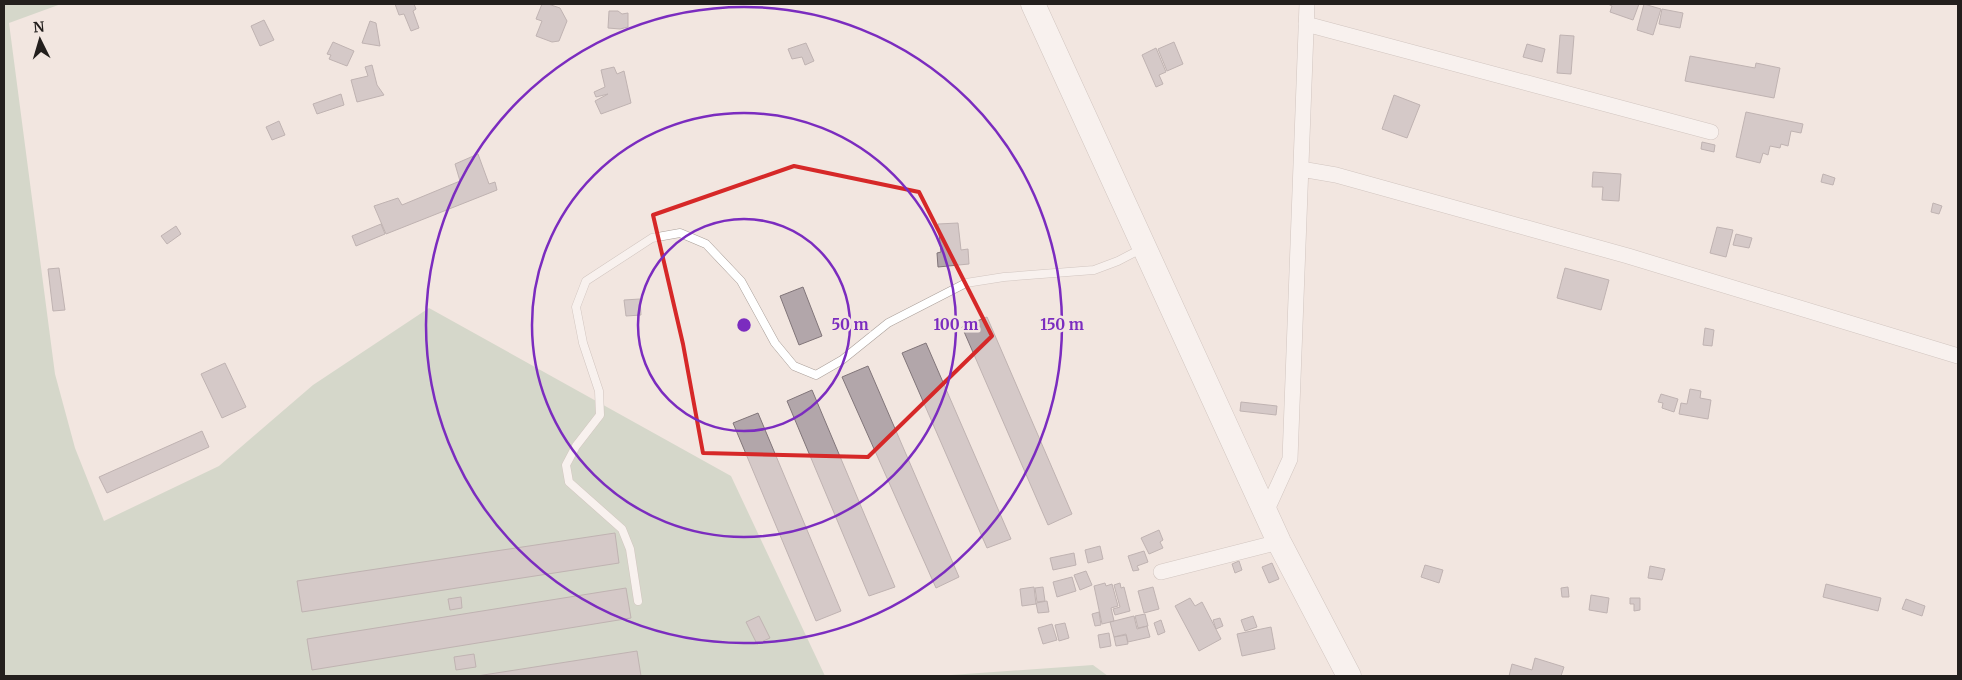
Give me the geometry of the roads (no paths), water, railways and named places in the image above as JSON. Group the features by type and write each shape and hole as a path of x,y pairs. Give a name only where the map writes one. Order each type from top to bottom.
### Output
{"main road":[{"path":"1033,4 1279,542 1349,676"}],"street":[{"path":"1266,512 1290,459 1308,4"},
{"path":"1306,24 1710,132"},
{"path":"1301,169 1336,175 1628,256 1958,356"},
{"path":"1161,572 1279,542"}],"lane":[{"path":"638,601 630,549 622,529 569,482 566,465 576,446 600,415 599,391 583,343 576,307 586,281 652,238 680,233 706,244 740,281 775,343 794,366 816,375 842,360 888,323 966,283 1004,276 1094,270 1118,261 1143,248"}]}
